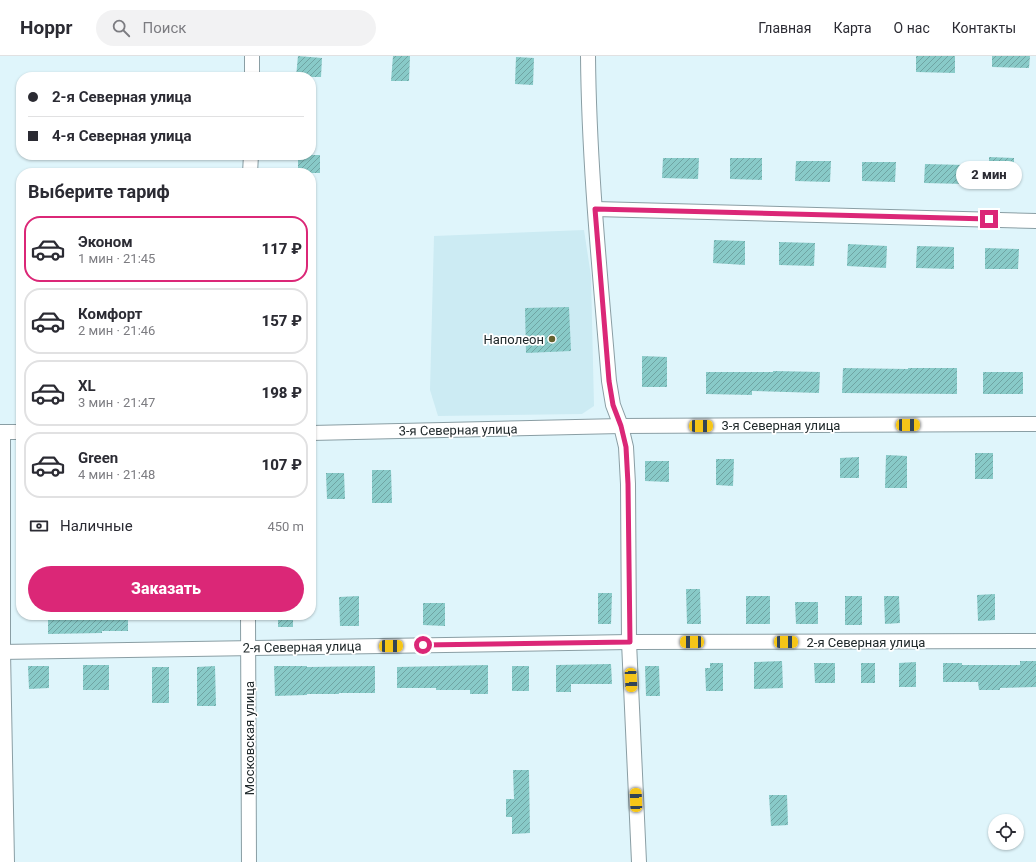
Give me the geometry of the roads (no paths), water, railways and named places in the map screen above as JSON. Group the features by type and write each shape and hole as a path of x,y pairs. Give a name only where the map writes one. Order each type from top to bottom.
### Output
{"street":[{"path":"252,56 252,72"},
{"path":"588,56 588,98 595,209 609,381 613,405 621,426 626,447 628,484 630,642 639,862"},
{"path":"595,209 1036,221"},
{"name":"3-я Северная улица","path":"316,433 621,426 1036,424"},
{"path":"7,862 2,652 2,432 16,432"},
{"name":"Московская улица","path":"248,620 249,862"},
{"name":"2-я Северная улица","path":"2,652 630,642 1036,641"}],"place":[{"name":"Наполеон","path":"552,339"}]}
